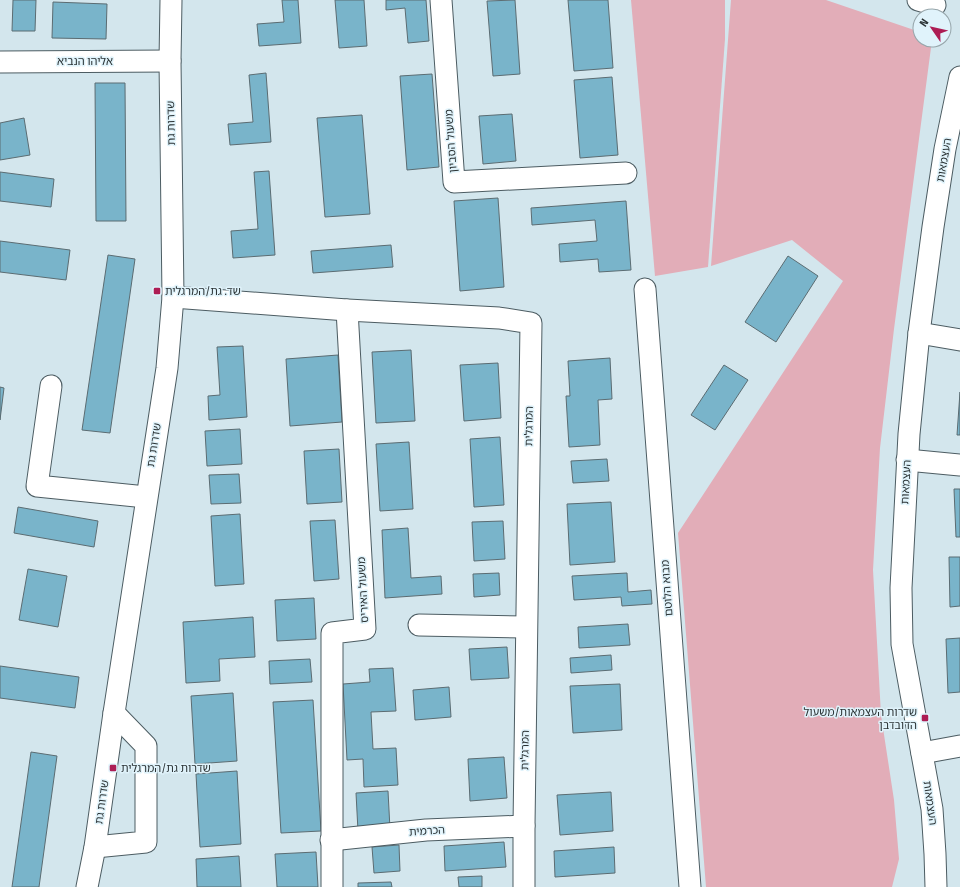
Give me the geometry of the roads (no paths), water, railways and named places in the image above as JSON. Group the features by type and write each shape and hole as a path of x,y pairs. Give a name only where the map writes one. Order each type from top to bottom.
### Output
{"street":[{"name":"שדרות גת","path":"87,887 95,847 146,497 167,368 174,297 170,61 171,0"},
{"name":"משעול הסביון","path":"441,0 454,182 626,173"},
{"name":"אליהו הנביא","path":"0,62 170,61"},
{"name":"העצמאות","path":"936,887 936,854 932,809 902,644 901,588 907,460 919,333 943,164 960,80"},
{"name":"מבוא הלוטם","path":"645,289 690,887"},
{"name":"המרגלית","path":"174,297 347,310 498,318 531,323 526,627 524,887"},
{"name":"משעול האיריס","path":"332,887 332,633 365,629 347,310"},
{"path":"919,333 960,340"},
{"path":"51,386 37,486 146,497"},
{"path":"907,460 960,465"},
{"path":"419,625 526,627"},
{"path":"95,847 146,842 146,746 114,713"},
{"path":"922,753 960,746"},
{"name":"הכרמית","path":"331,840 426,830 524,826"}],"place":[{"name":"שד. גת/המרגלית","path":"157,291"},
{"name":"שדרות העצמאות/משעול הדובדבן","path":"925,718"},
{"name":"שדרות גת/המרגלית","path":"113,768"}]}
